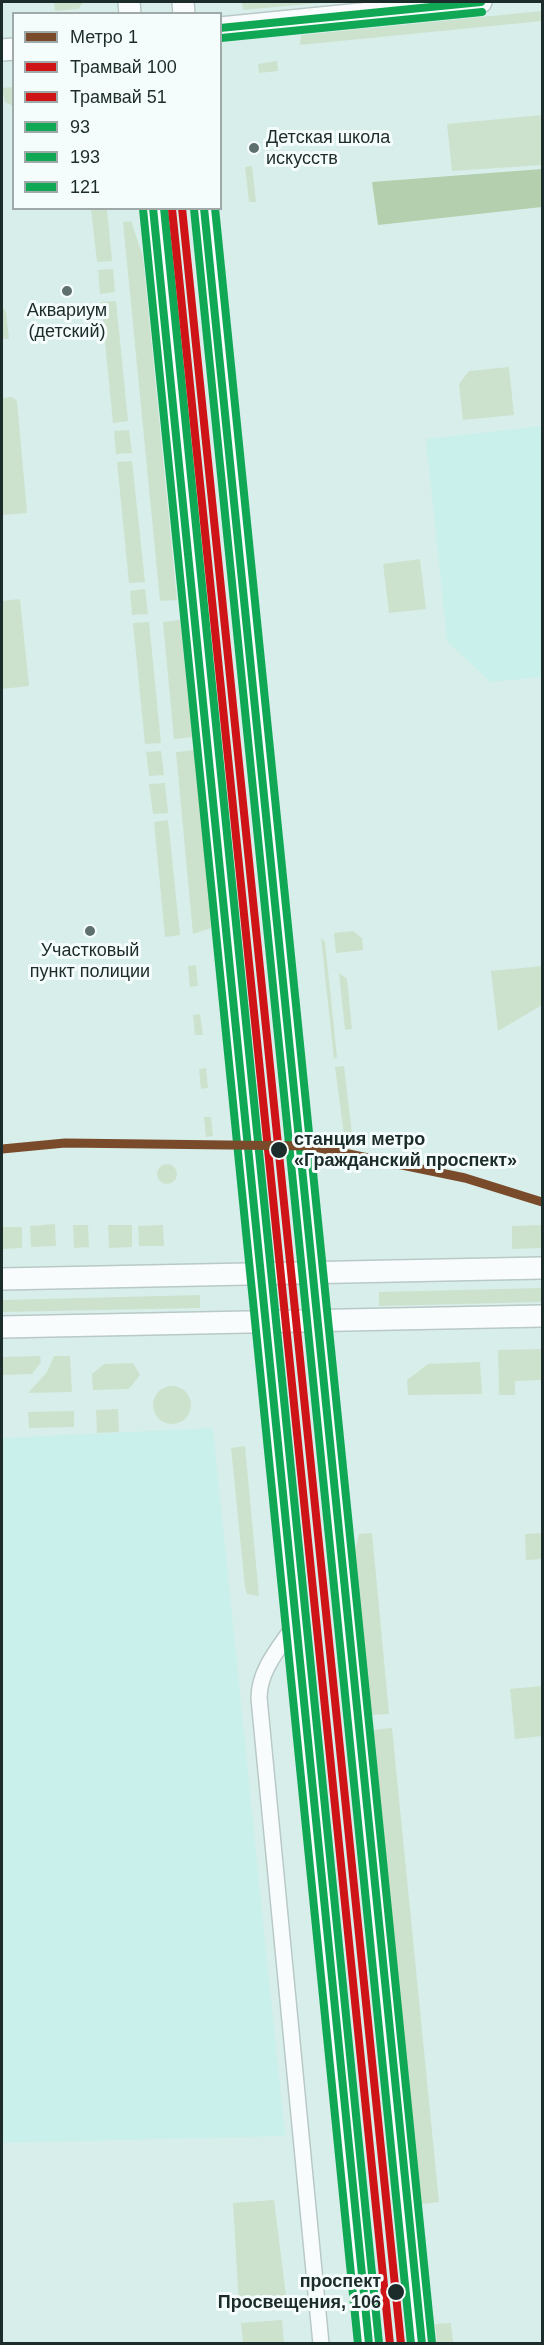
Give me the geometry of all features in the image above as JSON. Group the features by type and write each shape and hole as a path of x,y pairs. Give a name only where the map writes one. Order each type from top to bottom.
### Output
{"main road":[{"path":"222,28 481,2"},
{"path":"153,210 369,2343"},
{"path":"204,210 422,2343"},
{"path":"2,1279 543,1268"},
{"path":"2,1327 543,1316"}],"street":[{"path":"296,1623 264,1671 259,1683 259,1698 321,2343"}],"shaded area":[{"path":"542,426 542,677 490,682 447,641 426,439"},
{"path":"213,1428 285,2136 2,2143 2,1438"}],"green space":[{"path":"54,2 84,2 78,9 55,11"},
{"path":"242,2 331,2 243,10"},
{"path":"542,11 542,21 300,45 301,35"},
{"path":"277,61 278,71 259,73 258,64"},
{"path":"12,87 12,106 5,102 2,88"},
{"path":"542,115 542,165 452,171 447,124"},
{"path":"252,166 256,202 249,202 245,167"},
{"path":"542,169 542,207 378,225 372,182"},
{"path":"91,210 107,210 112,261 97,262"},
{"path":"131,221 143,257 177,600 160,601 123,222"},
{"path":"113,269 115,292 100,294 98,270"},
{"path":"116,301 128,421 113,423 101,302"},
{"path":"2,307 6,311 9,339 2,339"},
{"path":"509,367 514,415 463,420 459,384 469,371"},
{"path":"12,397 17,401 27,513 2,515 2,398"},
{"path":"129,430 132,453 116,454 114,431"},
{"path":"132,461 145,582 129,583 117,462"},
{"path":"420,559 426,609 389,613 383,564"},
{"path":"145,589 148,614 132,615 130,591"},
{"path":"20,599 29,686 2,689 2,601"},
{"path":"180,620 192,737 174,739 163,622"},
{"path":"149,622 161,743 145,744 133,623"},
{"path":"195,750 211,928 193,934 176,752"},
{"path":"161,751 164,775 149,776 146,752"},
{"path":"165,783 168,813 153,814 149,784"},
{"path":"168,820 180,935 165,937 154,822"},
{"path":"353,931 362,938 363,950 336,953 334,933"},
{"path":"321,938 325,942 337,1057 334,1059"},
{"path":"196,965 198,986 190,987 188,966"},
{"path":"542,966 542,1005 498,1031 491,971"},
{"path":"339,973 347,979 352,1029 345,1030"},
{"path":"200,1014 203,1035 195,1035 193,1015"},
{"path":"344,1066 352,1134 344,1135 335,1067"},
{"path":"206,1068 208,1088 201,1089 199,1069"},
{"path":"204,1117 211,1117 213,1136 206,1137"},
{"path":"167,1164 174,1167 177,1174 174,1181 167,1184 160,1181 157,1174 160,1167"},
{"path":"55,1224 56,1246 31,1247 30,1226"},
{"path":"73,1225 88,1225 89,1247 74,1248"},
{"path":"108,1225 132,1225 132,1247 109,1248"},
{"path":"163,1225 164,1246 139,1246 138,1226"},
{"path":"542,1225 542,1248 512,1249 512,1226"},
{"path":"2,1227 22,1227 22,1248 2,1249"},
{"path":"542,1288 542,1302 379,1306 379,1292"},
{"path":"200,1295 200,1308 2,1312 2,1300"},
{"path":"541,1346 542,1380 515,1381 515,1395 499,1395 498,1350 541,1349"},
{"path":"40,1356 41,1362 32,1374 2,1375 2,1357"},
{"path":"54,1356 70,1356 72,1392 28,1393 47,1372"},
{"path":"480,1362 482,1394 408,1395 407,1380 428,1364"},
{"path":"133,1363 140,1375 129,1389 93,1390 92,1374 104,1364"},
{"path":"172,1386 186,1391 191,1405 186,1419 172,1424 158,1419 153,1405 158,1391"},
{"path":"118,1409 119,1432 97,1433 96,1410"},
{"path":"74,1411 74,1427 29,1428 28,1412"},
{"path":"245,1446 259,1596 247,1594 245,1587 231,1448"},
{"path":"372,1533 389,1714 371,1715 354,1554 359,1534"},
{"path":"542,1533 542,1559 526,1560 525,1534"},
{"path":"542,1686 542,1736 515,1739 510,1689"},
{"path":"392,1728 439,2202 421,2204 373,1730"},
{"path":"274,2200 287,2303 239,2306 233,2203"},
{"path":"282,2320 284,2343 243,2343 241,2323"},
{"path":"451,2323 453,2343 437,2343 435,2324"}],"metro line":[{"name":"1","path":"2,1149 65,1143 310,1146 465,1178 542,1202"}],"tram line":[{"name":"51","path":"172,210 390,2344"},
{"name":"100","path":"182,210 401,2344"}],"transit line":[{"name":"93","path":"222,28 481,2"},
{"name":"193","path":"222,38 482,12"},
{"name":"193","path":"143,210 358,2344"},
{"name":"93","path":"153,210 369,2344"},
{"name":"121","path":"164,210 379,2343"},
{"name":"193","path":"194,210 411,2344"},
{"name":"93","path":"204,210 422,2344"},
{"name":"121","path":"215,210 432,2343"}],"place":[{"name":"Детская школа искусств","path":"254,148"},
{"name":"Аквариум (детский)","path":"67,291"},
{"name":"Участковый пункт полиции","path":"90,931"},
{"name":"станция метро «Гражданский проспект»","path":"279,1150"},
{"name":"проспект Просвещения, 106","path":"396,2292"}]}
